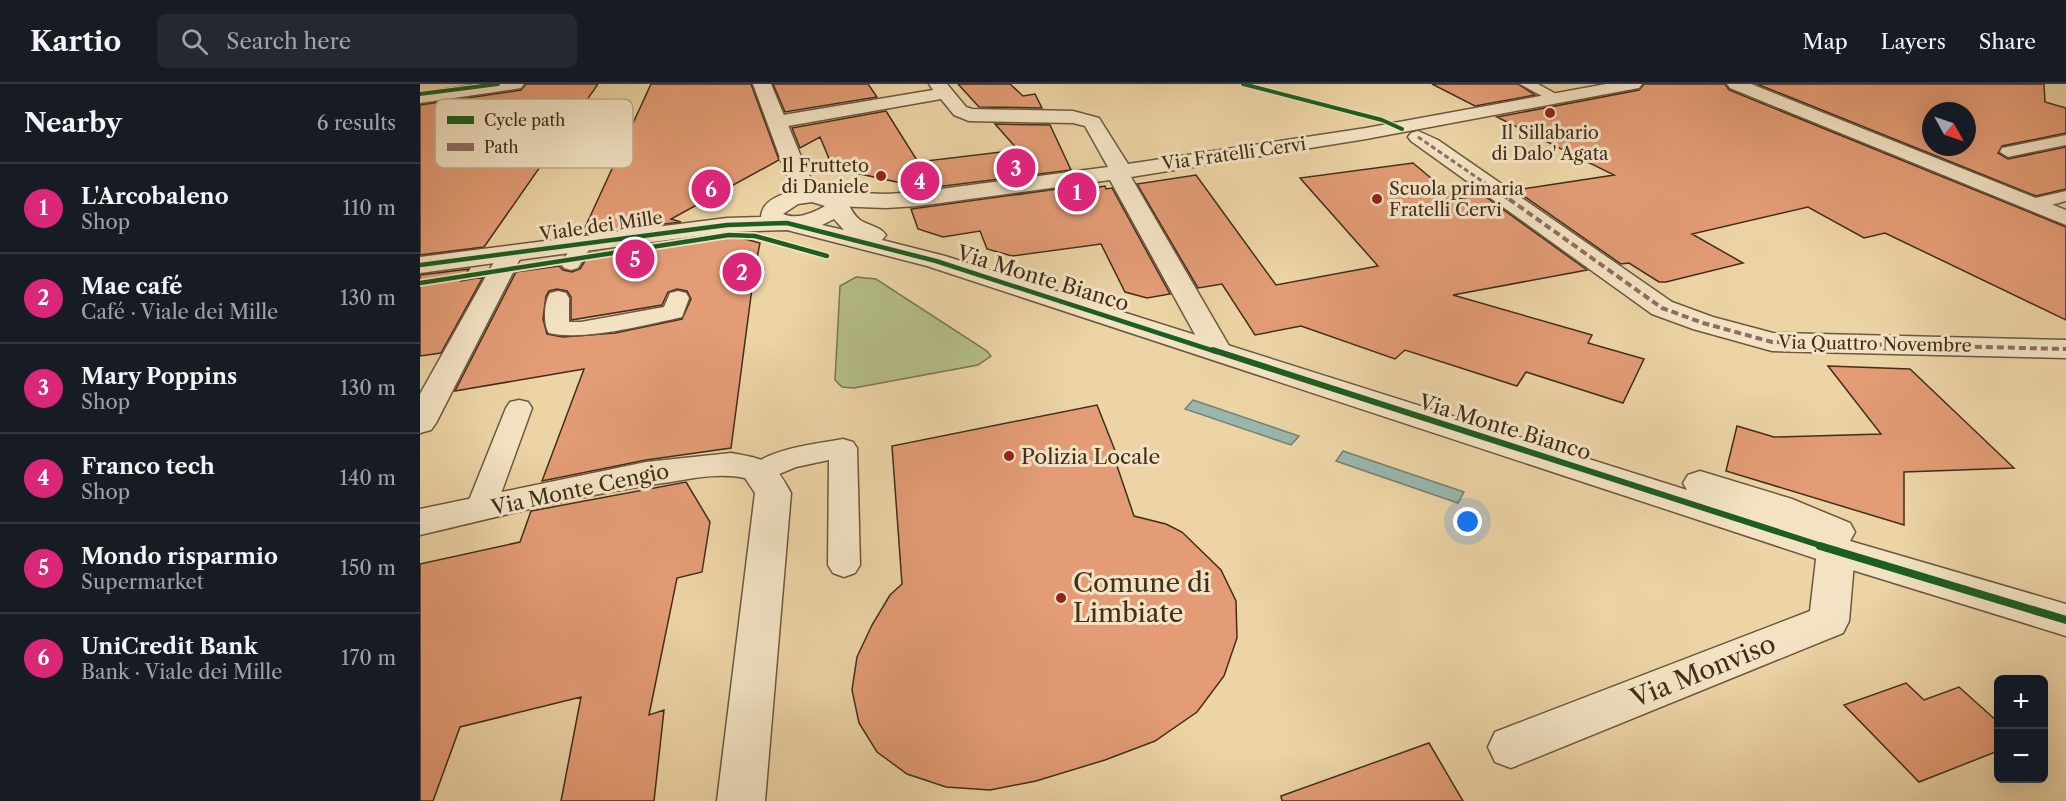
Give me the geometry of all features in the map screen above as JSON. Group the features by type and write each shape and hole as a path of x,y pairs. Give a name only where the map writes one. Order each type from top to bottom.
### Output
{"street":[{"path":"420,98 515,84"},
{"path":"762,84 796,171 802,197 778,205 771,213 774,219 936,261"},
{"name":"Via Fratelli Cervi","path":"834,204 918,199 1410,133 1633,84"},
{"path":"1736,84 2066,218"},
{"path":"777,122 941,89 960,111 969,115 1073,117 1092,122 1118,164 1121,181 1218,351"},
{"name":"Via Quattro Novembre","path":"1410,133 1431,144 1662,308 1703,323 1772,342 2066,349"},
{"name":"Viale dei Mille","path":"420,255 727,212 802,197 834,204"},
{"path":"787,223 816,219 834,204 853,226 936,261"},
{"name":"Viale dei Mille","path":"420,266 511,253 577,254 727,225 787,223"},
{"path":"420,423 511,253"},
{"name":"Via Monte Bianco","path":"936,261 1836,551 2066,620"},
{"name":"Via Monte Bianco","path":"1385,404 1462,411 1485,416 1768,504 2020,605"},
{"name":"Via Monte Cengio","path":"420,522 655,472 703,465 750,468"},
{"path":"741,801 772,493 750,468"},
{"name":"Via Monviso","path":"1511,747 1829,621 1836,551"}],"lane":[{"path":"1527,84 1558,99"},
{"path":"2008,152 2066,140"},
{"path":"2033,204 2066,196"},
{"path":"558,298 557,328 581,328 674,312 678,298"},
{"path":"480,510 519,408"},
{"path":"750,468 843,448 844,565"}],"green space":[{"path":"856,277 876,279 987,351 991,356 978,365 854,388 842,387 835,380 840,286"}],"shaded area":[{"path":"1193,400 1299,436 1291,445 1185,409"},
{"path":"1343,451 1464,492 1458,503 1336,461"}],"building":[{"path":"526,84 598,84 588,99 460,99 521,90"},
{"path":"651,84 751,84 779,160 671,219 681,222 582,234 612,168 633,168 633,123"},
{"path":"773,84 868,84 877,97 785,112"},
{"path":"958,84 1010,84 1023,96 1035,94 1042,108 979,107"},
{"path":"1432,84 1518,84 1535,95 1475,106"},
{"path":"1644,84 1725,84 1729,90 2066,227 2066,320 1885,233 1864,238 1808,207 1692,234 1743,263 1666,282 1659,282 1629,263 1621,264 1515,190 1614,175 1497,117 1639,90"},
{"path":"1757,84 2044,84 2045,102 2066,108 2066,133 2002,146 1998,153 2008,159 2066,147 2066,189 2036,196 1936,156 1976,156 1976,102 1922,102 1922,150"},
{"path":"435,103 435,168 539,168 484,247 420,255 420,105"},
{"path":"886,111 918,162 1018,150 995,124 1050,125 1071,170 904,191 901,183 833,168 820,137 800,148 792,128"},
{"path":"1413,163 1456,199 1483,195 1587,270 1453,295 1592,335 1588,343 1644,359 1623,403 1526,372 1517,386 1405,350 1395,359 1301,326 1255,335 1222,284 1198,288 1137,184 1196,175 1276,285 1378,266 1300,178"},
{"path":"1079,186 1081,190 1105,186 1106,189 1112,188 1170,294 1147,298 1125,292 1101,244 1012,256 987,249 980,231 943,237 918,229 911,209"},
{"path":"727,234 760,243 731,448 646,460 542,481 584,369 455,391 516,272 559,266 563,270 572,272 580,269 590,253","holes":["557,289 567,291 571,297 571,320 662,305 668,292 677,289 687,291 691,299 682,319 615,333 563,337 547,334 543,319 546,296 549,291"]},
{"path":"469,269 461,281 483,277 441,353 420,356 420,275"},
{"path":"1828,366 1910,369 2014,468 1904,472 1904,525 1726,471 1737,426 1774,437 1881,434"},
{"name":"Comune di Limbiate","path":"1097,405 1116,453 1113,454 1134,516 1166,524 1182,532 1221,570 1236,601 1237,638 1224,676 1197,712 1155,741 1105,760 1036,781 990,790 946,787 907,774 877,752 859,723 852,690 857,657 872,625 890,595 902,584 892,446"},
{"path":"686,482 710,522 702,572 677,578 649,715 664,710 654,801 561,801 581,697 460,727 433,801 420,801 420,564 520,542 531,511"},
{"path":"1906,683 1924,700 1959,687 1994,718 1994,753 1919,782 1844,705"},
{"path":"1429,743 1463,801 1282,801 1281,796"}],"marked path":[{"path":"1418,137 1662,308 1703,323 1772,342 2066,349"}],"cycle path":[{"path":"420,94 498,84"},
{"path":"1243,84 1382,120 1402,129"},
{"path":"420,265 727,225 787,223 936,261 1836,551 2066,620"},
{"path":"420,283 729,235 755,236 827,256"}],"place":[{"name":"Il Sillabario di Dalo' Agata","path":"1550,113"},
{"name":"Mary Poppins","path":"1016,168"},
{"name":"Il Frutteto di Daniele","path":"881,176"},
{"name":"Franco tech","path":"920,181"},
{"name":"UniCredit Bank","path":"711,189"},
{"name":"L'Arcobaleno","path":"1077,192"},
{"name":"Scuola primaria Fratelli Cervi","path":"1377,199"},
{"name":"Mondo risparmio","path":"635,259"},
{"name":"Mae café","path":"742,272"},
{"name":"Polizia Locale","path":"1009,456"},
{"name":"Comune di Limbiate","path":"1061,598"}]}
